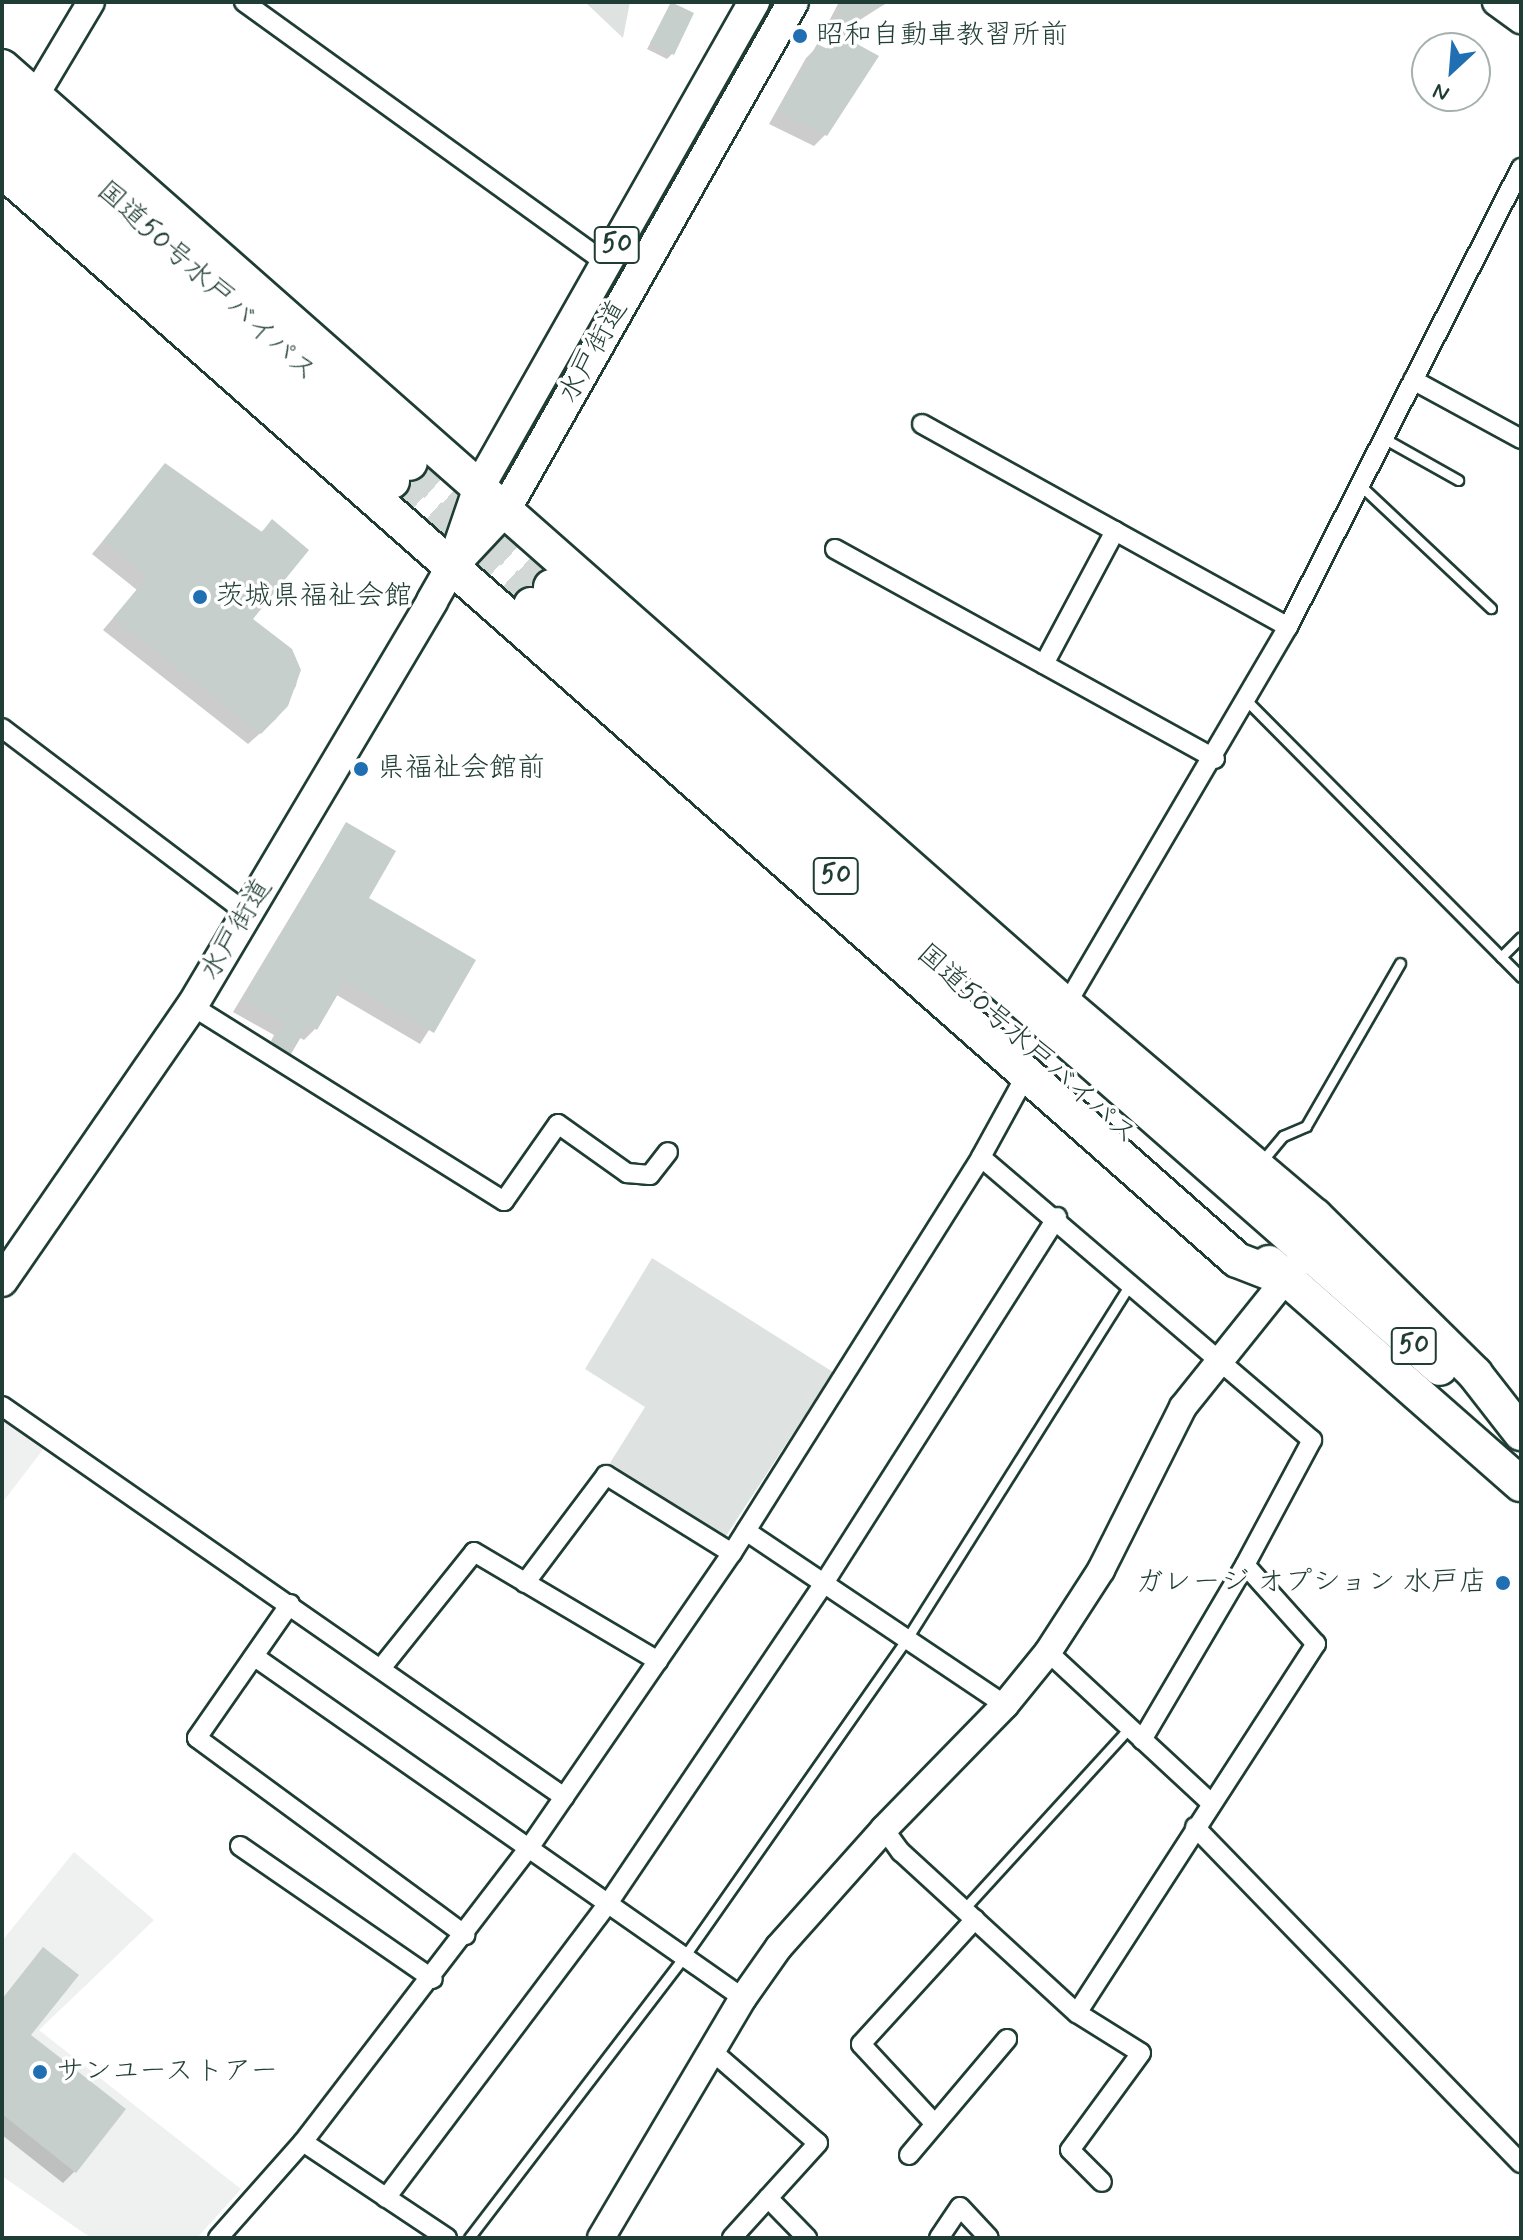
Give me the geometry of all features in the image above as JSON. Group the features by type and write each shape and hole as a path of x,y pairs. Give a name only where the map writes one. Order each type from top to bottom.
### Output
{"highway":[{"path":"2,67 1066,1005 1315,1216 1475,1374 1521,1436"},
{"name":"国道50号水戸バイパス","path":"2,101 401,472 2,137"},
{"path":"2,170 1237,1260 1286,1279"},
{"name":"国道50号水戸バイパス","path":"1521,1436 541,596 1286,1279 1521,1484"}],"main road":[{"name":"水戸街道","path":"2,1281 192,1006 452,566 479,487 754,2"},
{"name":"水戸街道","path":"452,566 505,510 793,2"}],"street":[{"path":"35,96 91,2"},
{"path":"244,2 607,264"},
{"path":"1496,2 1521,20"},
{"path":"1066,1005 1215,759 1288,627 1362,487 1521,168"},
{"path":"1413,380 1521,439"},
{"path":"922,424 1288,627"},
{"path":"1044,664 1115,531"},
{"path":"835,549 1215,759"},
{"path":"2,728 247,913"},
{"path":"192,1006 504,1201 558,1124 627,1173 650,1175 668,1152"},
{"path":"218,2238 303,2142 433,1979 529,1848 732,1553 981,1157 1026,1075"},
{"path":"981,1157 1057,1217 1312,1440 1245,1565 1135,1734"},
{"path":"601,2238 743,1998 779,1947 884,1829 1005,1705 1048,1652 1101,1570 1170,1428 1217,1360 1308,1252 1315,1216"},
{"path":"386,2198 609,1902 824,1583 1057,1217"},
{"path":"2,1406 382,1667 564,1797"},
{"path":"525,1583 606,1475 732,1553"},
{"path":"746,1531 1005,1705"},
{"path":"382,1667 474,1552 658,1661"},
{"path":"1077,2013 1316,1644 1245,1565"},
{"path":"290,1604 197,1738 465,1935"},
{"path":"1048,1652 1211,1803"},
{"path":"255,1657 743,1998"},
{"path":"1195,1827 1521,2163"},
{"path":"884,1829 901,1852 1077,2013 1141,2053 1070,2150 1102,2182"},
{"path":"240,1846 433,1979"},
{"path":"935,2124 861,2044 970,1914"},
{"path":"909,2155 1007,2039"},
{"path":"712,2051 818,2143 732,2238"},
{"path":"303,2142 447,2238"},
{"path":"768,2198 807,2238"},
{"path":"939,2238 960,2207 989,2238"}],"lane":[{"path":"1385,439 1458,480"},
{"path":"1362,487 1491,608"},
{"path":"1247,701 1521,977"},
{"path":"1501,957 1521,937"},
{"path":"1258,1167 1283,1136 1306,1126 1400,963"},
{"path":"469,2238 684,1957 906,1640 1131,1283"},
{"path":"970,1914 1135,1734"}],"shaded area":[{"path":"585,2 630,2 623,38"},
{"path":"652,1258 833,1372 724,1539 610,1463 645,1407 585,1369"},
{"path":"2,1416 45,1447 2,1503"},
{"path":"74,1852 154,1920 39,2030 241,2189 197,2238 91,2238 2,2176 2,1941"}],"building":[{"path":"671,2 694,13 674,55 650,43"},
{"path":"843,2 890,2 861,15 848,39 879,56 827,136 779,112 817,44 830,50 846,22 835,17"},
{"name":"茨城県福祉会館","path":"165,463 262,532 272,519 309,550 253,619 292,649 301,670 288,706 261,734 113,618 147,577 103,541"},
{"path":"346,822 396,851 369,898 476,960 434,1033 345,982 317,1030 308,1025 291,1054 272,1044 284,1023 243,1000"},
{"name":"サンユーストアー","path":"43,1947 79,1975 31,2035 126,2109 76,2173 2,2114 2,1999"}],"tunnel":[{"path":"410,463 551,587"},
{"path":"392,481 531,605"}],"place":[{"name":"昭和自動車教習所前","path":"800,36"},
{"name":"茨城県福祉会館","path":"200,597"},
{"name":"県福祉会館前","path":"361,769"},
{"name":"ガレージ オプション 水戸店","path":"1503,1583"},
{"name":"サンユーストアー","path":"40,2072"}]}
